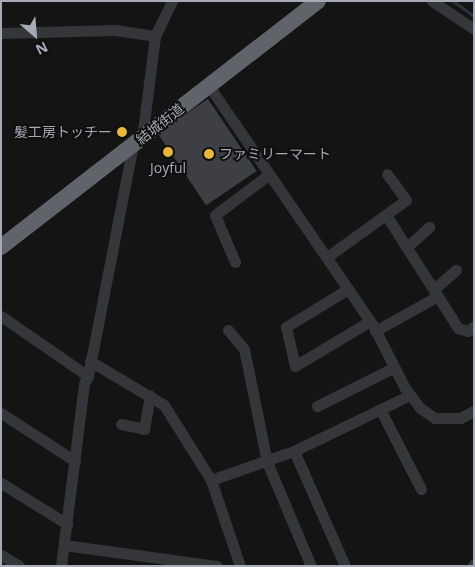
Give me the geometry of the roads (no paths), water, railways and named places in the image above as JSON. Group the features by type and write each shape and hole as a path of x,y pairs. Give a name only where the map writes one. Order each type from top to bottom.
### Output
{"highway":[{"name":"結城街道","path":"1,247 318,1"}],"street":[{"path":"61,566 68,524 84,383 88,376 138,142 156,36 172,1"},
{"path":"432,1 474,29"},
{"path":"1,33 115,30 156,36"},
{"path":"209,86 373,326 393,368 420,408 435,418 460,418 474,411"},
{"path":"327,257 406,200 387,174"},
{"path":"234,262 215,216 268,175"},
{"path":"386,215 458,328 468,331 474,326"},
{"path":"407,247 429,227"},
{"path":"348,289 286,328 295,366 436,293 456,270"},
{"path":"1,316 88,376"},
{"path":"228,330 244,349 267,462 312,566"},
{"path":"90,361 164,405 210,480 240,566"},
{"path":"317,406 393,368"},
{"path":"210,480 267,462 294,451 410,394"},
{"path":"121,424 144,429 150,396"},
{"path":"380,409 421,489"},
{"path":"1,413 75,461"},
{"path":"294,451 344,566"},
{"path":"1,483 68,524"},
{"path":"64,545 217,566"},
{"path":"1,555 19,566"}],"waterway":[{"path":"453,1 474,16"}],"place":[{"name":"髪工房トッチー","path":"122,132"},
{"name":"Joyful","path":"168,152"},
{"name":"ファミリーマート","path":"209,154"}]}
